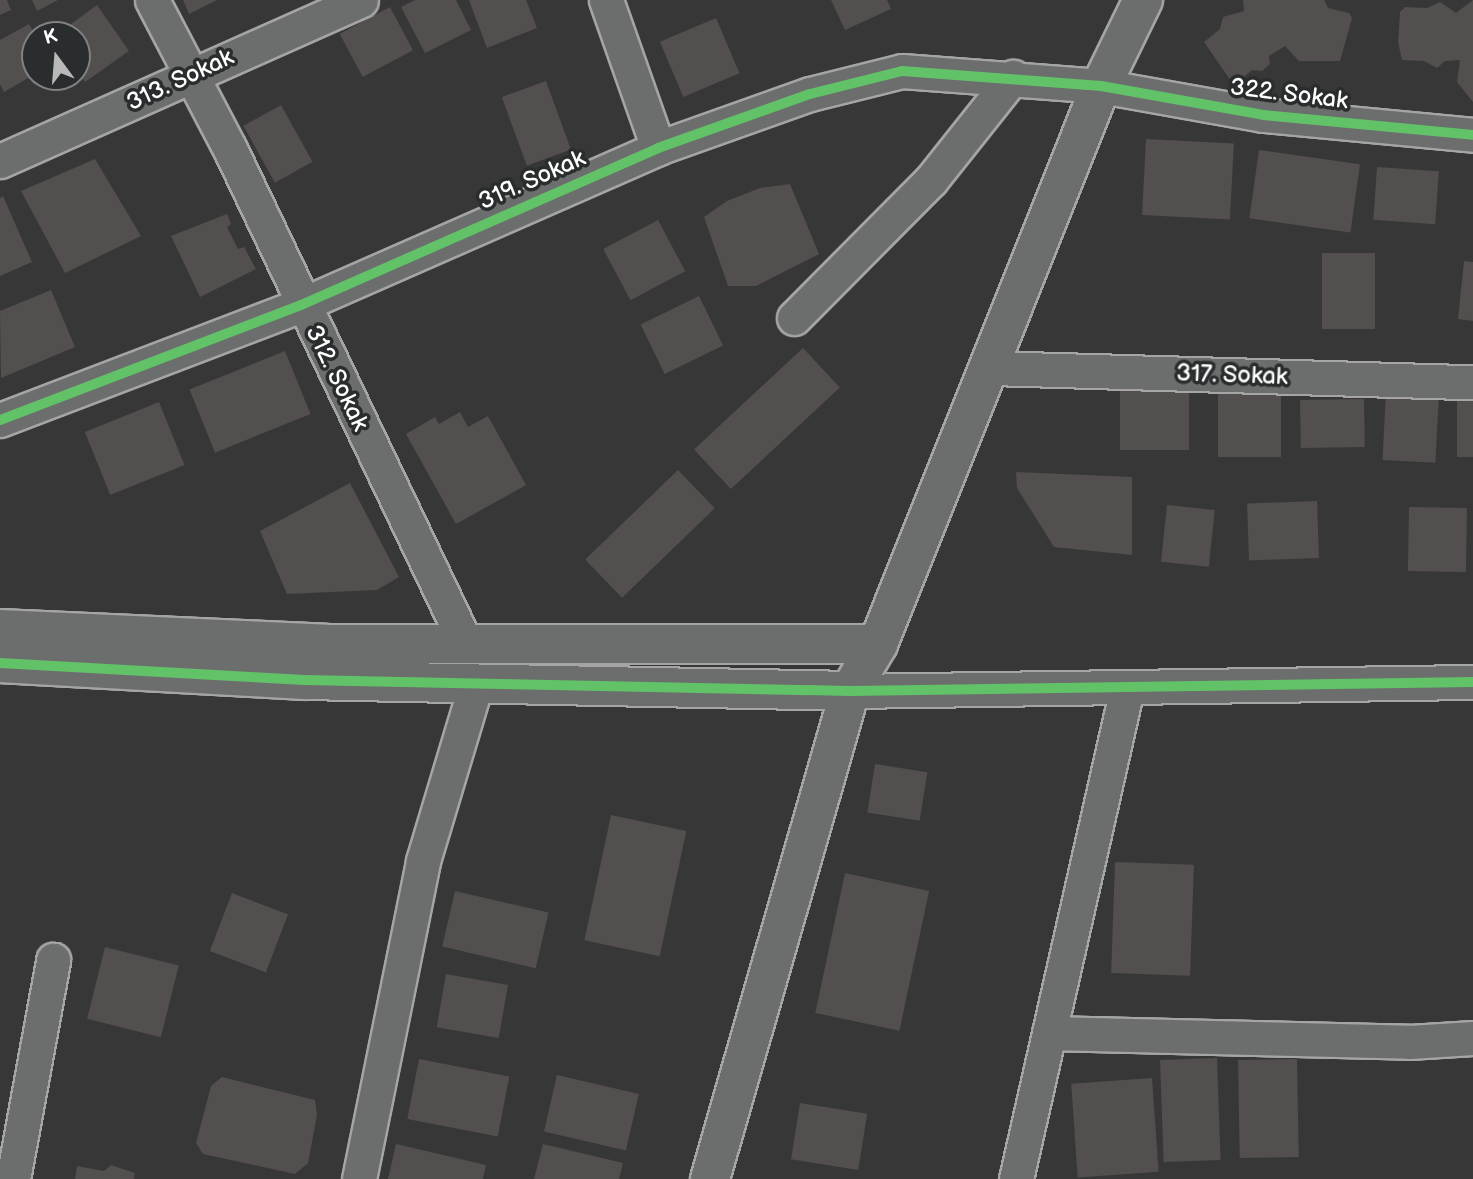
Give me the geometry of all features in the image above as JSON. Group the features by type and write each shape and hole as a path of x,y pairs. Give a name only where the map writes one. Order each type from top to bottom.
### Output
{"street":[{"name":"312. Sokak","path":"152,0 193,74 466,644"},
{"name":"313. Sokak","path":"0,161 361,0"},
{"path":"606,0 658,148"},
{"path":"710,1179 850,691 878,644 1101,86 1143,0"},
{"name":"319. Sokak","path":"0,420 302,305 658,148 810,94 902,71 1101,86"},
{"path":"794,318 931,180 1013,78"},
{"name":"322. Sokak","path":"1101,86 1263,115 1473,135"},
{"name":"317. Sokak","path":"990,368 1473,382"},
{"path":"0,629 327,644 878,644"},
{"path":"0,663 304,680 850,691 1473,682"},
{"path":"359,1179 423,861 476,684"},
{"path":"1016,1179 1126,688"},
{"path":"13,1179 53,960"},
{"path":"1049,1033 1409,1041 1473,1038"}],"building":[{"path":"0,0 7,0 11,10 0,15"},
{"path":"32,0 58,0 37,11"},
{"path":"183,0 217,0 189,14"},
{"path":"415,0 456,0 471,30 425,53 401,7"},
{"path":"469,0 526,0 537,28 487,48"},
{"path":"831,0 887,0 891,9 845,30"},
{"path":"1243,0 1324,0 1328,8 1349,13 1352,18 1340,61 1299,61 1285,46 1269,56 1270,64 1262,71 1252,70 1238,82 1231,81 1204,42 1220,29 1223,17 1244,11"},
{"path":"1473,0 1473,102 1457,82 1460,60 1445,61 1437,68 1424,61 1402,60 1398,42 1400,12 1405,7 1427,8 1440,2 1456,13"},
{"path":"97,5 129,51 91,78 91,21 75,21"},
{"path":"390,7 413,50 363,77 340,34"},
{"path":"716,18 739,73 683,97 660,42"},
{"path":"21,28 21,82 4,92 0,84 0,40"},
{"path":"546,81 571,150 527,166 502,97"},
{"path":"281,105 313,162 275,183 243,126"},
{"path":"1146,139 1234,144 1230,220 1142,215"},
{"path":"1259,150 1360,164 1350,233 1249,218"},
{"path":"95,159 141,236 65,273 21,191"},
{"path":"1377,167 1439,171 1435,224 1373,220"},
{"path":"790,184 819,254 756,286 728,286 704,217 727,201 760,188"},
{"path":"3,196 32,262 0,276 0,198"},
{"path":"227,214 231,224 227,227 238,249 244,247 256,269 200,297 171,236"},
{"path":"658,220 685,271 630,300 603,249"},
{"path":"1322,253 1375,253 1375,329 1322,329"},
{"path":"1464,261 1473,262 1473,321 1458,319"},
{"path":"51,290 75,347 1,378 0,311"},
{"path":"699,296 723,345 665,374 641,324"},
{"path":"803,348 840,387 731,489 694,450"},
{"path":"285,351 310,414 215,453 190,390"},
{"path":"1218,386 1281,386 1281,457 1218,457"},
{"path":"1120,388 1189,388 1189,450 1120,450"},
{"path":"1386,392 1439,395 1435,463 1382,460"},
{"path":"1457,397 1473,397 1473,457 1457,457"},
{"path":"1364,399 1365,447 1301,448 1300,400"},
{"path":"159,402 184,465 110,495 85,432"},
{"path":"460,412 468,427 488,416 526,485 456,524 406,434 435,417 439,424"},
{"path":"678,470 715,508 622,598 585,560"},
{"path":"1016,472 1132,477 1132,555 1054,547 1017,488"},
{"path":"350,483 399,577 377,590 287,594 260,531"},
{"path":"1317,501 1319,558 1249,560 1247,503"},
{"path":"1167,505 1215,510 1209,567 1161,562"},
{"path":"1409,507 1467,508 1466,572 1408,571"},
{"path":"875,764 927,772 920,821 867,812"},
{"path":"611,815 686,831 660,956 584,940"},
{"path":"1115,862 1194,865 1190,976 1111,973"},
{"path":"845,873 929,891 899,1031 815,1013"},
{"path":"455,891 549,913 536,968 442,947"},
{"path":"232,893 288,915 266,972 210,951"},
{"path":"105,947 179,965 161,1037 87,1019"},
{"path":"446,974 508,985 499,1038 437,1027"},
{"path":"1217,1058 1221,1160 1164,1162 1160,1060"},
{"path":"419,1059 509,1077 498,1136 407,1119"},
{"path":"1297,1059 1299,1157 1240,1158 1238,1060"},
{"path":"557,1075 639,1094 626,1150 544,1132"},
{"path":"222,1077 315,1100 317,1115 308,1163 295,1174 203,1154 196,1143 211,1086"},
{"path":"1152,1078 1159,1172 1078,1177 1071,1084"},
{"path":"800,1103 867,1114 858,1170 791,1159"},
{"path":"396,1144 486,1165 483,1179 388,1179"},
{"path":"543,1144 623,1163 619,1179 534,1179"},
{"path":"111,1165 135,1173 134,1179 75,1179 77,1166 104,1171"}],"cycle path":[{"path":"0,420 301,305 658,148 810,94 902,71 1101,86 1263,115 1473,135"},
{"path":"0,663 304,680 850,691 1473,682"}]}
